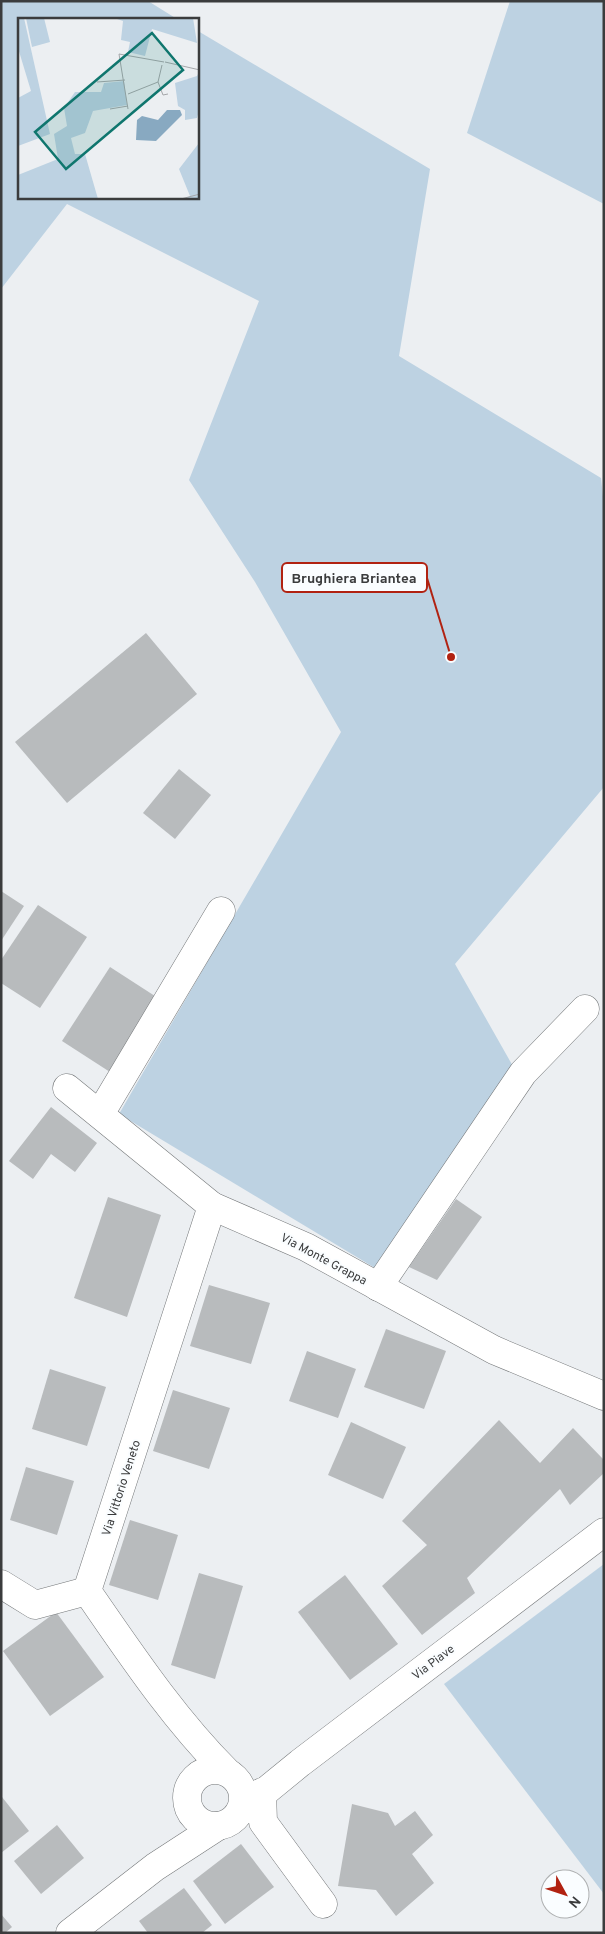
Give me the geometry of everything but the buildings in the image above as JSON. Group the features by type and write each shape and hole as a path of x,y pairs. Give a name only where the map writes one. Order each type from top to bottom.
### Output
{"street":[{"path":"100,1114 221,911"},
{"path":"378,1288 523,1073 585,1009"},
{"name":"Via Monte Grappa","path":"68,1088 212,1206 306,1247 494,1350 604,1396"},
{"name":"Via Vittorio Veneto","path":"87,1591 212,1206"},
{"name":"Via Piave","path":"70,1933 182,1848 229,1819 604,1532"},
{"path":"1,1584 35,1605 87,1591 197,1742 232,1776 244,1794 229,1819 200,1822 189,1809"},
{"path":"197,1742 199,1774"},
{"path":"182,1848 189,1809 188,1790 192,1782 199,1774 207,1770 232,1776 262,1792 263,1822 323,1904"}],"shaded area":[{"path":"1,1 148,1 175,18 18,18 18,199 199,199 199,32 430,169 399,356 601,478 604,506 604,787 455,964 514,1068 375,1268 119,1114 341,732 255,582 189,480 259,301 67,204 1,289"},
{"path":"510,1 604,1 604,204 467,133"},
{"path":"604,1564 604,1894 590,1876 590,1869 585,1869 444,1684"}],"place":[{"name":"Brughiera Briantea","path":"451,657"}]}
